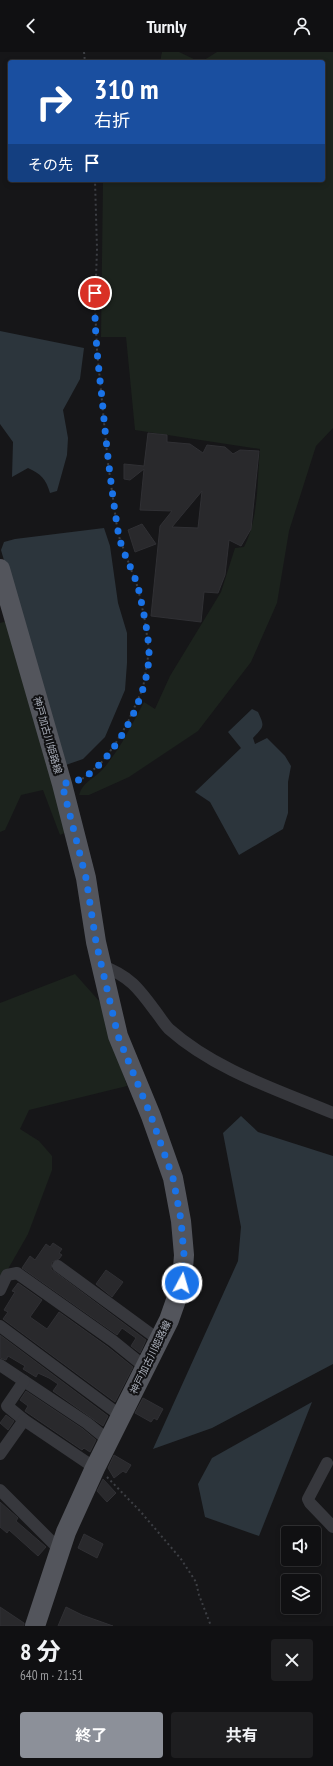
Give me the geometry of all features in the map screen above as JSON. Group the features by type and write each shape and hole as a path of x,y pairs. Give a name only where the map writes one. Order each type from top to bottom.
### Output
{"main road":[{"name":"神戸加古川姫路線","path":"0,569 62,784 86,878 96,942 118,1036 151,1116 173,1178 181,1220 184,1255 182,1283 169,1320 95,1468 60,1550 35,1626"}],"street":[{"path":"102,966 115,971 130,980 169,1028 210,1058 259,1083 333,1113"},
{"path":"58,1266 159,1340"},
{"path":"0,1290 7,1275 17,1273 114,1341 146,1367"},
{"path":"0,1326 121,1416"},
{"path":"0,1365 87,1423 109,1441"},
{"path":"24,1381 8,1406 24,1420 95,1468"},
{"path":"0,1454 24,1420"},
{"path":"327,1463 308,1499 310,1504 333,1527"},
{"path":"0,1490 60,1550"}],"path":[{"path":"62,784 84,778 100,763 114,746 127,724 143,688 149,651 145,621 138,588 118,534 108,463 97,350 95,306 97,249 95,182"},
{"path":"95,1468 113,1482 181,1559 196,1582 199,1595 211,1626"}],"shaded area":[{"path":"162,52 179,52 196,60 160,60"},
{"path":"217,52 333,52 333,428 316,446 289,531 277,603 251,662 198,731 129,777 89,795 79,795 85,784 101,771 114,755 144,702 155,709 170,676 221,592 235,548 244,547 249,536 255,512 260,449 135,430 126,337 101,337 103,182 325,182 325,60 204,60"},
{"path":"0,331 84,348 80,379 63,410 68,438 67,455 57,491 50,493 47,484 42,478 36,472 28,468 12,477 13,442 0,424"},
{"path":"104,528 110,546 118,603 127,633 125,690 105,737 83,759 63,766 1,550 4,542 15,539"},
{"path":"7,621 69,831 60,835 43,790 21,795 5,830 0,832 0,623"},
{"path":"252,709 258,712 262,721 261,728 253,738 255,744 267,738 285,756 291,766 288,782 288,813 283,829 239,855 210,802 195,792 241,748 228,732"},
{"path":"75,974 100,1002 127,1086 29,1110 20,1129 39,1141 52,1156 52,1170 28,1234 0,1283 0,1003"},
{"path":"241,1116 258,1132 333,1156 333,1364 212,1428 153,1449 238,1261 241,1227 223,1133"},
{"path":"312,1402 259,1536 205,1517 198,1484 212,1458"}],"building":[{"path":"148,433 167,435 167,442 190,444 203,453 207,445 225,447 233,454 240,450 259,451 251,529 241,546 229,540 225,575 218,593 204,592 201,622 151,616 160,526 172,511 140,510 144,469 130,480 124,479 124,464 144,466","holes":["202,491 198,528 172,527"]},
{"path":"142,524 156,544 135,552 128,530"},
{"path":"53,1243 62,1249 59,1253 62,1255 59,1259 52,1262 51,1269 146,1340 140,1353 131,1346 136,1338 122,1328 117,1335 22,1268 30,1256 35,1260 46,1244 50,1247"},
{"path":"106,1270 123,1282 112,1297 96,1284"},
{"path":"18,1283 42,1300 30,1317 47,1329 59,1312 133,1367 115,1402 3,1319 8,1312 4,1310 15,1292 12,1291"},
{"path":"0,1335 108,1416 103,1426 53,1391 58,1384 49,1378 38,1373 36,1377 23,1369 25,1366 8,1356 6,1360 0,1358"},
{"path":"26,1391 83,1429 96,1440 90,1452 84,1448 82,1450 25,1411 28,1406 20,1400"},
{"path":"143,1398 163,1409 157,1420 154,1418 151,1422 135,1413"},
{"path":"6,1415 14,1421 8,1430 0,1423"},
{"path":"114,1455 131,1465 126,1473 123,1471 114,1478 108,1468"},
{"path":"103,1479 116,1493 107,1502 97,1491"},
{"path":"0,1502 18,1518 16,1521 46,1547 38,1556 9,1530 7,1533 0,1527"},
{"path":"84,1534 103,1544 97,1558 78,1548"},
{"path":"0,1607 24,1623 24,1626 0,1626"},
{"path":"66,1607 82,1615 113,1626 58,1626"}],"route":[{"path":"95,293 97,350 111,489 118,534 138,588 145,621 149,651 147,672 143,688 127,724 114,746 100,763 84,778 62,784 86,878 96,942 118,1036 151,1116 173,1178 181,1220 184,1255 182,1283"}]}
